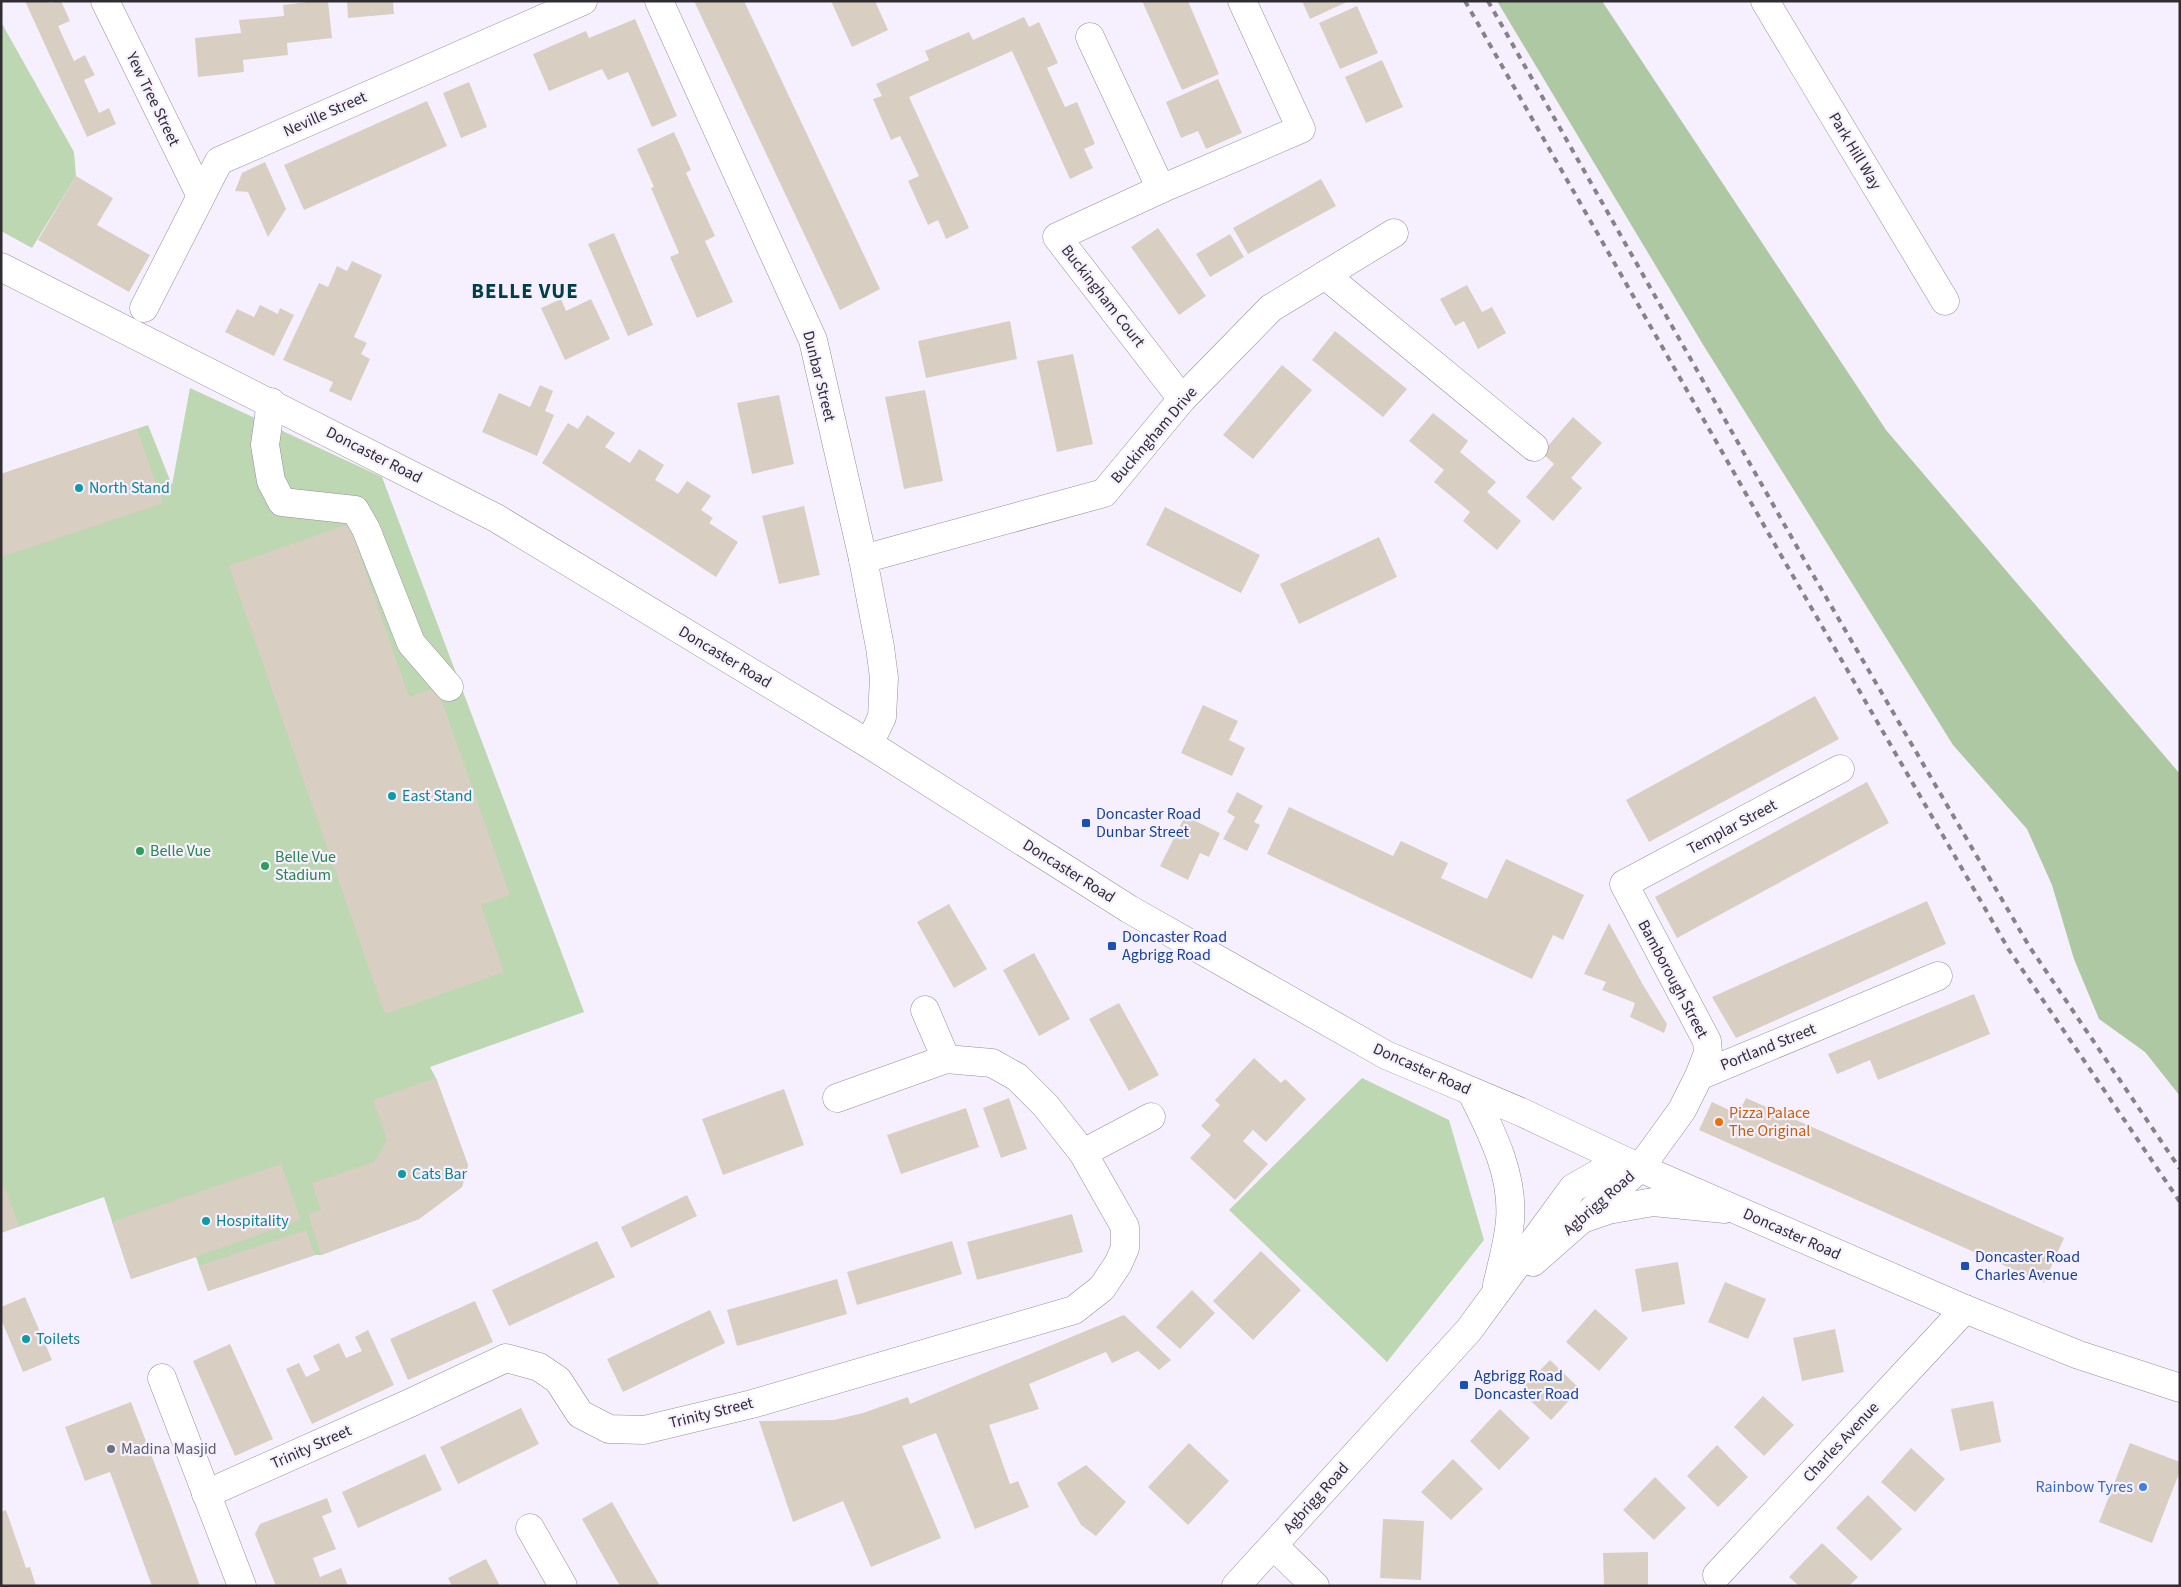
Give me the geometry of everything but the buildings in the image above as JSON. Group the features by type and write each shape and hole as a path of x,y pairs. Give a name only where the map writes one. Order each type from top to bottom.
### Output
{"main road":[{"name":"Yew Tree Street","path":"105,1 201,196"},
{"name":"Neville Street","path":"144,308 219,160 583,1"},
{"name":"Dunbar Street","path":"659,1 813,340 863,559 880,647 884,678 882,717 869,744"},
{"name":"Buckingham Court","path":"1182,400 1057,237 1161,189 1301,129 1242,1"},
{"name":"Park Hill Way","path":"1765,1 1945,301"},
{"path":"1090,37 1161,189"},
{"name":"Buckingham Drive","path":"863,559 1104,493 1182,400 1271,308 1394,232"},
{"name":"Doncaster Road","path":"1,267 271,402 496,518 869,744 1129,909 1386,1055 1521,1112 1640,1168 1965,1309 2079,1355 2180,1388"},
{"path":"1325,275 1534,447"},
{"path":"271,402 266,445 271,481 282,502 354,510 366,529 411,643 450,687"},
{"name":"Templar Street","path":"1624,884 1840,769"},
{"name":"Bamborough Street","path":"1624,884 1707,1041 1708,1053 1699,1076"},
{"name":"Portland Street","path":"1699,1076 1938,976"},
{"path":"925,1010 946,1059"},
{"name":"Trinity Street","path":"206,1494 506,1358 539,1367 558,1380 580,1414 601,1426 608,1429 644,1430 752,1404 1074,1310 1102,1288 1118,1264 1124,1248 1124,1227 1083,1153 1046,1106 1017,1077 992,1063 946,1059 837,1098"},
{"path":"1640,1168 1682,1110 1699,1076"},
{"path":"1471,1091 1499,1148 1508,1187 1510,1220 1494,1296"},
{"path":"1083,1153 1151,1117"},
{"name":"Agbrigg Road","path":"1494,1296 1640,1168"},
{"name":"Agbrigg Road","path":"1236,1586 1469,1330 1573,1188 1601,1172 1640,1168"},
{"path":"1580,1220 1608,1210 1653,1202 1690,1204 1739,1211"},
{"name":"Charles Avenue","path":"1717,1575 1965,1309"},
{"path":"162,1378 242,1586"},
{"path":"530,1528 563,1586"},
{"path":"1274,1546 1315,1586"}],"green space":[{"path":"1497,1 1602,1 1886,430 2180,774 2180,1096 2145,1052 2099,1019 2074,959 2052,885 2027,829 1953,745 1702,343"},
{"path":"1,22 74,152 76,176 32,248 1,231"},
{"name":"Belle Vue Stadium","path":"190,388 382,477 584,1012 430,1067 436,1078 468,1165 462,1187 419,1219 321,1255 315,1255 208,1291 196,1257 131,1279 104,1197 1,1233 1,474 148,425 172,485"},
{"path":"1362,1078 1449,1120 1484,1240 1387,1362 1229,1210"}],"railway":[{"path":"1465,1 2009,950 2180,1202"},
{"path":"1488,1 1805,561 2029,946 2180,1169"}],"place":[{"name":"North Stand","path":"79,488"},
{"name":"East Stand","path":"392,796"},
{"name":"Doncaster Road Dunbar Street","path":"1086,823"},
{"name":"Belle Vue","path":"140,851"},
{"name":"Belle Vue Stadium","path":"265,866"},
{"name":"Doncaster Road Agbrigg Road","path":"1112,946"},
{"name":"Pizza Palace The Original","path":"1719,1122"},
{"name":"Cats Bar","path":"402,1174"},
{"name":"Hospitality","path":"206,1221"},
{"name":"Doncaster Road Charles Avenue","path":"1965,1266"},
{"name":"Toilets","path":"26,1339"},
{"name":"Agbrigg Road Doncaster Road","path":"1464,1385"},
{"name":"Madina Masjid","path":"111,1449"},
{"name":"Rainbow Tyres","path":"2143,1487"}],"district":[{"name":"BELLE VUE","path":"525,291"}]}
